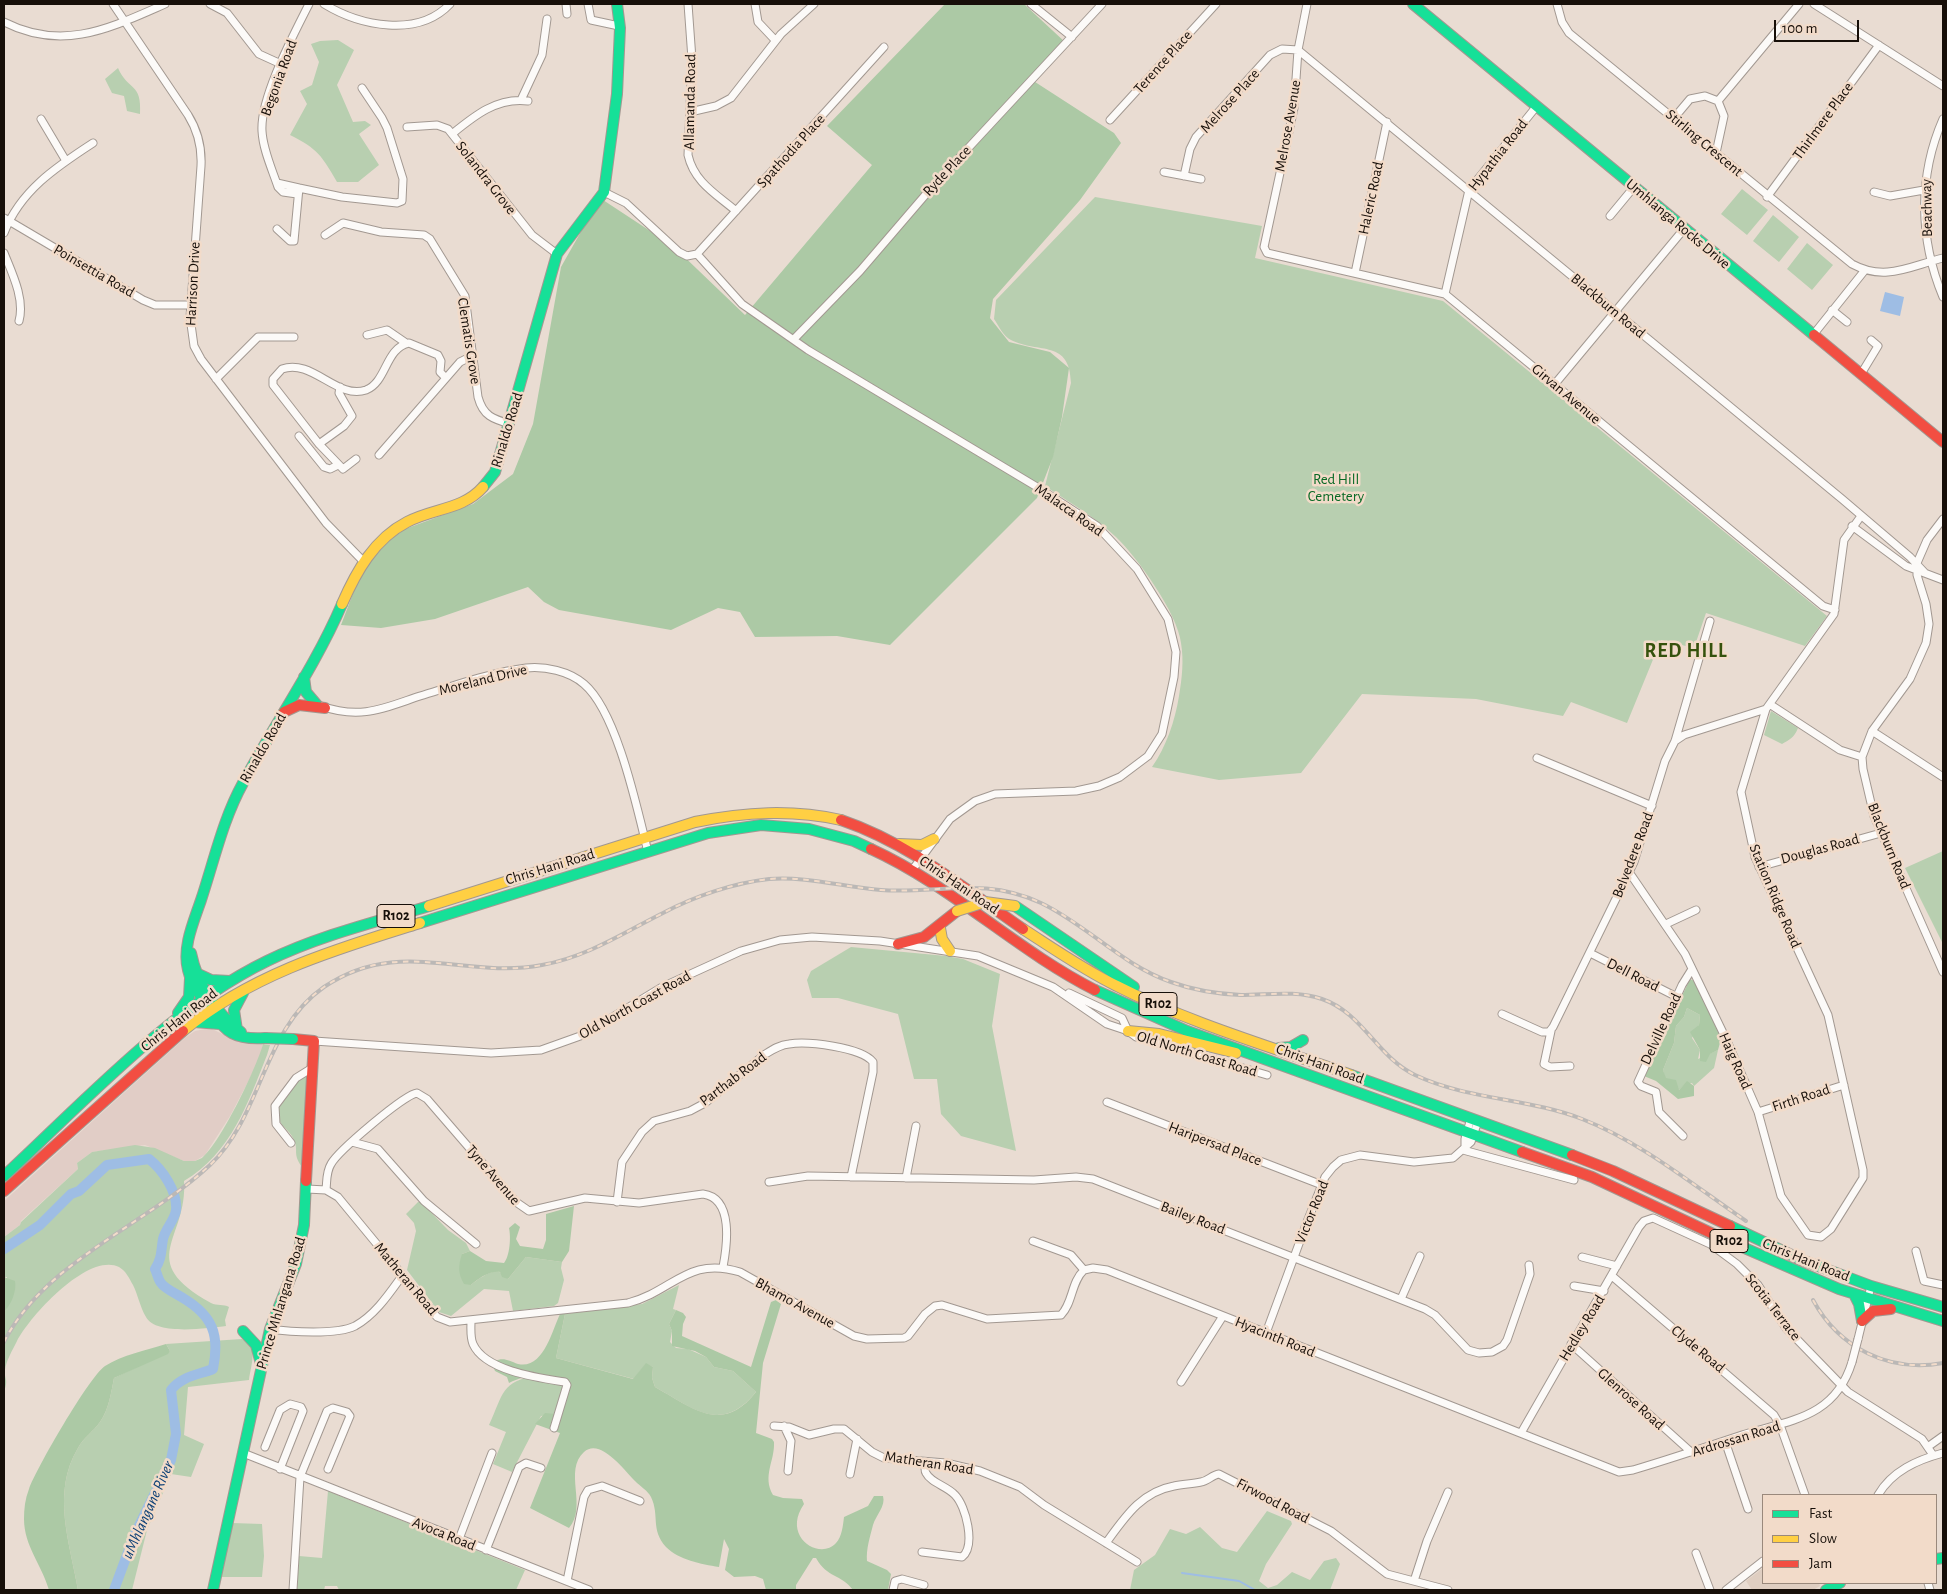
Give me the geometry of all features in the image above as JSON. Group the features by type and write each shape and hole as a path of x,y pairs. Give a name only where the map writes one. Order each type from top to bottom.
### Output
{"main road":[{"name":"Rinaldo Road","path":"214,1008 193,976 191,946 196,915 236,797 327,639 363,560 390,533 408,521 461,504 476,495 495,472 557,254 604,192 616,110 619,26 617,4"},
{"name":"Umhlanga Rocks Drive","path":"1413,4 1943,442"},
{"path":"304,677 306,692 321,706"},
{"path":"284,712 300,705 321,706"},
{"name":"Chris Hani Road","path":"4,1176 166,1027 206,996 268,961 325,938 644,838 730,815 787,812 840,820 870,830 898,844 1071,960 1118,986 1157,1004 1613,1171 1772,1248 1871,1286 1943,1307"},
{"name":"Chris Hani Road","path":"4,1191 145,1063 194,1022 249,987 284,969 324,953 726,828 773,825 792,826 847,837 875,848 913,870 1058,969 1091,988 1159,1020 1470,1132 1621,1190 1768,1260 1868,1299 1943,1321"},
{"path":"898,844 922,845 934,839"},
{"path":"898,944 922,939 940,928 957,911 974,903 990,901 1015,906 1157,1004"},
{"path":"940,928 942,940 950,951"},
{"path":"166,1027 186,1003 193,976 211,980 231,981"},
{"path":"237,1030 233,1020 234,1007 249,987"},
{"name":"Old North Coast Road","path":"214,1008 237,1030 261,1038"},
{"name":"Old North Coast Road","path":"214,1008 220,1024 237,1037 314,1041"},
{"path":"194,1022 220,1024"},
{"path":"1128,1031 1159,1034 1228,1052 1252,1054"},
{"path":"1278,1048 1291,1047 1303,1040"},
{"name":"Prince Mhlangana Road","path":"213,1590 270,1329 296,1264 304,1226 314,1041"},
{"path":"1854,1294 1859,1304 1862,1320 1873,1311 1899,1309"},
{"path":"243,1331 253,1338 262,1365"},
{"path":"1826,1590 1838,1584"}],"street":[{"name":"Harrison Drive","path":"113,4 192,121 200,145 201,166 190,305 190,332 194,346 216,379 326,524 363,560"},
{"path":"4,22 33,35 51,36 100,31 125,21 150,7 166,4"},
{"path":"210,4 227,13 259,54 281,64"},
{"name":"Begonia Road","path":"298,191 283,192 277,183 263,139 262,121 281,64 309,4"},
{"path":"324,4 353,17 397,26 407,26 430,20 450,4"},
{"path":"566,4 567,14"},
{"path":"588,4 592,21 619,26"},
{"name":"Allamanda Road","path":"688,4 692,49 688,155 692,171 736,211"},
{"path":"756,4 758,22 775,40"},
{"path":"690,112 722,104 731,98 775,40 814,4"},
{"path":"1030,4 1072,37"},
{"name":"Ryde Place","path":"794,339 860,271 914,207 1102,4"},
{"name":"Terence Place","path":"1110,120 1216,4"},
{"name":"Melrose Avenue","path":"1264,247 1294,108 1298,50 1307,4"},
{"name":"Stirling Crescent","path":"1557,4 1562,22 1569,33 1674,118 1767,197 1852,264 1877,273 1889,272 1943,258"},
{"path":"1718,101 1799,4"},
{"path":"1814,4 1943,86"},
{"path":"452,134 481,111 512,100 524,101 542,55 548,19"},
{"name":"Thirlmere Place","path":"1767,197 1879,45"},
{"name":"Spathodia Place","path":"697,254 884,47"},
{"name":"Melrose Place","path":"1184,176 1190,149 1196,138 1258,69 1274,53 1282,49 1298,50"},
{"name":"Blackburn Road","path":"1298,50 1861,516 1916,567 1928,614 1927,638 1910,679 1872,731 1862,757 1866,786 1881,833 1943,972"},
{"path":"277,229 290,241 294,241 298,191 397,203 402,201 403,179 386,128 382,118 362,88"},
{"path":"1674,118 1690,99 1705,96 1718,101 1724,116 1716,154"},
{"name":"Hypathia Road","path":"1446,294 1469,190 1536,107"},
{"path":"41,119 66,161"},
{"name":"Beachway","path":"1943,119 1929,160 1924,190 1925,224 1932,261 1943,297"},
{"name":"Haleric Road","path":"1355,273 1387,122"},
{"name":"Solandra Grove","path":"407,127 443,126 452,134 532,235 557,254"},
{"path":"4,233 6,220 24,197 66,161 93,143"},
{"path":"1164,172 1201,179"},
{"path":"1610,216 1634,187"},
{"path":"1874,192 1890,196 1924,190"},
{"path":"604,192 626,203 679,252 687,256 697,254"},
{"name":"Poinsettia Road","path":"6,220 150,303 190,305"},
{"name":"Clematis Grove","path":"326,235 343,223 374,231 428,237 464,296 478,397 482,410 488,416 510,424"},
{"path":"1554,385 1684,229"},
{"name":"Girvan Avenue","path":"1264,247 1266,253 1274,256 1446,294 1823,606 1835,610"},
{"path":"4,253 18,291 21,309 18,321"},
{"name":"Malacca Road","path":"697,254 742,304 794,339 1097,526 1137,569 1168,619 1173,638 1176,665 1165,724 1154,749 1142,761 1120,777 1100,786 1076,791 1009,793 985,797 957,812 934,839 913,870"},
{"path":"1812,334 1865,270"},
{"path":"1832,310 1847,322"},
{"path":"367,335 387,330 406,343 411,343 438,355 441,362 440,372 446,378"},
{"path":"216,379 247,345 258,337 294,337"},
{"path":"1861,374 1878,346 1871,340"},
{"path":"356,459 345,469 338,465 319,444 273,385 273,379 282,369 289,368 310,371 340,386 359,390 369,388 380,377 389,360 406,343"},
{"path":"379,455 460,362 472,356"},
{"path":"319,444 351,418 351,411 339,393 340,386"},
{"path":"299,436 324,467 330,469 338,465"},
{"name":"Station Ridge Road","path":"1831,1229 1864,1175 1828,1015 1759,867 1749,832 1741,792 1768,707 1835,610 1844,540 1852,526 1861,516"},
{"path":"1916,567 1927,540 1943,519"},
{"path":"1852,526 1925,573 1943,580"},
{"name":"Belvedere Road","path":"1570,1066 1550,1067 1544,1064 1551,1031 1630,872 1665,761 1675,741 1710,621"},
{"name":"Moreland Drive","path":"293,697 352,713 373,712 443,690 527,668 550,669 570,676 583,683 592,692 607,716 648,852"},
{"path":"1675,741 1684,735 1768,707 1840,750 1862,757"},
{"path":"1872,731 1943,777"},
{"path":"1537,758 1652,806"},
{"name":"Douglas Road","path":"1759,867 1881,833"},
{"name":"Haig Road","path":"1630,872 1666,924 1692,969 1758,1112 1779,1192 1784,1201 1808,1235 1821,1237 1831,1229"},
{"path":"1666,924 1696,910"},
{"name":"Old North Coast Road","path":"314,1041 412,1046 491,1053 540,1050 583,1035 662,986 759,944 812,937 898,944 950,951 995,961 1061,991 1082,998 1122,1018 1128,1031"},
{"name":"Dell Road","path":"1590,953 1676,997"},
{"name":"Delville Road","path":"1683,1136 1659,1112 1656,1092 1639,1084 1638,1078 1676,997 1692,969"},
{"name":"Old North Coast Road","path":"1061,991 1102,1021 1152,1043 1267,1075"},
{"path":"1502,1014 1536,1030 1546,1033 1551,1031"},
{"name":"Parthab Road","path":"618,1202 622,1162 648,1125 705,1103 764,1055 790,1043 824,1045 864,1054 873,1062 874,1072 851,1177"},
{"path":"291,1143 276,1124 275,1106 296,1078 312,1068"},
{"name":"Firth Road","path":"1758,1112 1844,1085"},
{"name":"Tyne Avenue","path":"326,1190 327,1176 332,1162 352,1142 402,1100 409,1095 417,1093 427,1099 523,1208 535,1211 585,1198 639,1203 703,1194 712,1196 718,1202 728,1231 723,1267"},
{"name":"Haripersad Place","path":"1108,1102 1322,1185"},
{"path":"1475,1120 1464,1149 1574,1180"},
{"path":"906,1178 916,1126"},
{"path":"352,1142 378,1149 424,1201 476,1244"},
{"name":"Victor Road","path":"1266,1333 1322,1185 1333,1167 1350,1156 1371,1156 1413,1162 1431,1162 1454,1158 1464,1149"},
{"name":"Bailey Road","path":"769,1182 808,1176 1034,1180 1085,1177 1401,1298 1435,1315 1468,1350 1478,1353 1492,1352 1503,1346 1511,1332 1530,1274 1529,1265"},
{"path":"307,1189 326,1190"},
{"name":"Matheran Road","path":"326,1190 338,1197 437,1317 450,1322 471,1321"},
{"name":"Scotia Terrace","path":"1642,1223 1650,1218 1660,1219 1710,1244 1737,1264 1758,1285 1786,1328 1842,1387 1922,1439 1929,1446"},
{"name":"Hedley Road","path":"1521,1433 1642,1223"},
{"path":"1033,1241 1071,1255 1084,1270"},
{"path":"1916,1251 1926,1283 1943,1285"},
{"path":"1401,1298 1420,1256"},
{"path":"1582,1257 1617,1266"},
{"name":"Bhamo Avenue","path":"471,1321 628,1303 654,1294 692,1270 723,1267 740,1272 854,1336 867,1339 904,1338 908,1336 925,1314 935,1306 942,1305 987,1319 1056,1317 1063,1313 1074,1283 1084,1270"},
{"name":"Hyacinth Road","path":"1084,1270 1093,1268 1107,1270 1521,1433"},
{"path":"270,1329 290,1332 350,1328 376,1309 402,1276"},
{"name":"Clyde Road","path":"1612,1276 1758,1401 1780,1425"},
{"path":"1574,1286 1604,1291"},
{"name":"Ardrossan Road","path":"1521,1433 1619,1472 1633,1470 1797,1421 1814,1412 1842,1387 1852,1362 1871,1286"},
{"path":"1182,1382 1223,1316"},
{"path":"471,1321 472,1340 476,1349 499,1367 567,1384 554,1428"},
{"name":"Glenrose Road","path":"1571,1344 1691,1452"},
{"path":"265,1447 281,1408 290,1404 301,1407 302,1411 280,1469"},
{"path":"293,1590 300,1477 327,1411 333,1408 347,1412 350,1416 328,1469"},
{"path":"1780,1425 1805,1494"},
{"name":"Matheran Road","path":"774,1426 784,1426 809,1435 834,1429 844,1429 872,1452 884,1458 965,1466 1020,1487 1044,1505 1137,1562"},
{"path":"784,1426 791,1441 788,1471"},
{"path":"1933,1455 1929,1446 1943,1436"},
{"path":"850,1474 857,1439"},
{"path":"1725,1441 1748,1509"},
{"name":"Avoca Road","path":"243,1453 589,1590"},
{"path":"459,1539 492,1453"},
{"path":"1879,1494 1890,1478 1914,1462 1943,1453"},
{"path":"922,1552 962,1557 967,1550 969,1530 958,1499 946,1487 928,1475 925,1470 926,1462"},
{"path":"486,1550 519,1467 526,1463 541,1468"},
{"name":"Firwood Road","path":"1106,1543 1141,1500 1155,1492 1173,1486 1206,1481 1219,1474 1331,1531 1387,1574 1448,1590"},
{"path":"567,1581 584,1497 588,1490 602,1486 640,1501"},
{"path":"1414,1581 1421,1558 1448,1492"},
{"path":"1696,1553 1710,1590"},
{"path":"1726,1590 1762,1562"},
{"path":"893,1590 898,1580 924,1585"}],"shaded area":[{"path":"210,1028 239,1042 263,1044 258,1063 230,1116 205,1155 195,1161 184,1161 145,1145 92,1152 77,1163 78,1169 21,1221 20,1225 4,1237 4,1201 186,1037 195,1031"},
{"path":"1762,1569 1762,1584 1819,1584 1820,1586 1813,1590 1752,1590 1746,1581"}],"green space":[{"path":"945,4 1024,4 1066,43 1032,80 1114,133 1121,143 1080,200 993,299 990,318 1009,342 1050,352 1069,368 1062,417 1053,457 1037,498 890,645 837,636 755,637 740,612 718,608 671,630 559,610 544,602 528,587 435,619 381,628 341,625 360,575 385,544 405,529 473,504 513,474 533,424 561,267 600,198 673,246 745,315 872,165 827,126"},
{"path":"338,40 354,50 337,85 353,122 365,121 371,125 359,134 379,165 358,182 337,182 313,149 290,135 307,104 300,91 312,85 319,62 311,44 320,41"},
{"path":"118,68 137,91 140,114 127,111 124,96 112,93 105,79"},
{"path":"1742,189 1768,210 1747,235 1721,214"},
{"name":"Red Hill Cemetery","path":"1095,197 1262,226 1255,258 1443,301 1827,616 1805,646 1706,613 1694,648 1661,640 1627,723 1571,702 1563,716 1476,699 1362,694 1301,773 1219,780 1152,767 1166,742 1177,705 1182,663 1182,650 1178,631 1165,602 1125,546 1082,510 1045,486 1071,383 1069,369 1065,360 1059,354 1051,350 1022,344 1008,338 994,319 996,300"},
{"path":"1773,215 1799,237 1779,262 1753,241"},
{"path":"1807,243 1833,265 1812,290 1787,269"},
{"path":"1771,711 1798,728 1789,740 1782,744 1764,735"},
{"path":"1943,851 1943,944 1905,868"},
{"path":"851,947 963,959 1000,974 992,1026 1016,1151 961,1136 941,1114 937,1079 914,1079 898,1014 838,998 812,998 807,980 811,971"},
{"path":"1690,979 1697,982 1721,1039 1718,1050 1710,1054 1706,1062 1700,1061 1700,1050 1690,1032 1699,1025 1700,1015 1687,1008 1684,1017 1676,1026 1674,1043 1663,1070 1666,1078 1676,1080 1679,1090 1687,1081 1694,1086 1694,1096 1678,1099 1656,1081 1644,1076"},
{"path":"1687,1008 1700,1015 1699,1025 1692,1038 1700,1050 1698,1059 1718,1050 1714,1068 1694,1086 1692,1083 1684,1085 1679,1090 1665,1078 1663,1070 1674,1043 1676,1026 1684,1017"},
{"path":"263,1044 270,1045 267,1055 253,1091 236,1126 214,1156 200,1170 184,1181 183,1201 170,1248 170,1261 175,1274 188,1288 211,1303 229,1307 225,1320 226,1326 183,1329 160,1327 146,1317 133,1285 119,1267 106,1265 92,1269 61,1289 24,1330 7,1363 4,1392 4,1312 7,1308 7,1277 4,1277 4,1237 20,1225 78,1169 77,1163 92,1152 135,1145 155,1148 184,1161 195,1161 202,1158 210,1150 228,1121 253,1070"},
{"path":"307,1073 302,1167 296,1155 296,1147 292,1135 281,1124 278,1109 300,1078"},
{"path":"418,1202 421,1202 448,1230 466,1243 470,1251 462,1254 471,1285 494,1271 500,1272 508,1279 526,1257 562,1262 561,1268 564,1280 558,1303 554,1306 513,1311 509,1291 484,1289 451,1316 439,1312 407,1270 416,1231 414,1223 406,1214"},
{"path":"574,1206 569,1251 562,1262 526,1257 508,1279 502,1277 500,1272 493,1272 471,1285 464,1284 459,1270 462,1254 470,1251 486,1261 504,1263 510,1246 509,1228 515,1223 520,1227 516,1239 520,1246 543,1249 546,1240 546,1214"},
{"path":"4,1277 15,1281 15,1289 13,1298 4,1312"},
{"path":"679,1285 673,1309 676,1310 669,1324 672,1331 670,1342 676,1348 688,1349 706,1357 714,1367 733,1371 756,1392 743,1405 731,1412 719,1415 707,1414 682,1403 655,1387 652,1378 653,1367 646,1364 634,1379 556,1358 565,1314 642,1304"},
{"path":"776,1300 781,1304 763,1363 756,1433 772,1439 774,1442 769,1475 770,1488 773,1495 783,1498 802,1499 804,1504 798,1516 797,1527 800,1536 805,1543 821,1549 829,1548 840,1538 844,1517 868,1506 874,1496 883,1496 883,1503 874,1521 867,1552 867,1561 887,1570 891,1574 888,1590 853,1590 844,1581 829,1573 816,1558 813,1558 796,1585 796,1590 766,1590 763,1579 755,1576 734,1577 725,1570 729,1549 724,1539 719,1567 698,1563 677,1555 666,1547 658,1534 654,1504 650,1495 619,1463 605,1452 597,1449 590,1449 584,1452 578,1460 575,1469 576,1510 569,1528 530,1508 560,1433 535,1424 545,1413 556,1414 569,1387 539,1377 526,1377 509,1383 507,1377 495,1371 493,1366 495,1361 504,1359 518,1364 527,1364 534,1361 550,1339 560,1314 565,1314 556,1358 633,1379 646,1363 653,1367 652,1378 655,1387 695,1409 707,1414 719,1415 731,1412 743,1405 756,1392 733,1371 714,1367 706,1357 695,1351 672,1346 672,1331 669,1324 676,1310 683,1313 686,1317 682,1336 751,1367 771,1302"},
{"path":"242,1339 251,1347 253,1356 249,1380 188,1387 184,1435 204,1444 191,1477 171,1474 147,1530 132,1590 78,1590 67,1536 64,1500 65,1483 70,1465 78,1448 98,1425 106,1412 114,1378 170,1351 166,1344"},
{"path":"166,1344 170,1351 168,1354 114,1378 106,1412 98,1425 78,1448 70,1465 65,1483 64,1500 67,1536 78,1590 49,1590 30,1547 25,1529 25,1504 34,1478 64,1424 97,1374 105,1366 119,1359"},
{"path":"538,1375 567,1382 561,1414 541,1416 512,1472 493,1464 506,1432 489,1425 501,1397 510,1385 516,1381"},
{"path":"328,1491 525,1570 516,1590 339,1590 337,1586 325,1586 324,1590 297,1590 299,1556 322,1558"},
{"path":"1267,1511 1291,1521 1292,1524 1266,1564 1259,1581 1268,1588 1277,1585 1292,1572 1310,1580 1324,1561 1336,1558 1340,1564 1330,1590 1130,1590 1134,1570 1155,1555 1170,1529 1186,1534 1200,1527 1222,1548 1237,1552"},
{"path":"232,1523 262,1524 264,1556 262,1577 221,1577"}],"water":[{"path":"1885,292 1904,297 1900,316 1880,311"}],"waterway":[{"name":"uMhlangane River","path":"4,1249 40,1225 71,1194 79,1191 107,1165 149,1159 164,1175 172,1189 176,1210 164,1235 160,1258 155,1269 163,1285 193,1305 208,1319 214,1336 215,1357 213,1369 190,1376 175,1385 171,1390 176,1434 171,1460 134,1536 114,1590"},
{"path":"1182,1573 1239,1581 1255,1590"}],"railway":[{"path":"4,1342 22,1314 44,1289 98,1246 184,1187 210,1165 228,1145 241,1122 287,1026 303,1005 324,987 352,972 379,964 432,962 485,968 542,965 574,956 604,944 675,907 701,896 742,884 783,878 881,890 902,891 961,888 1000,890 1020,895 1058,912 1136,966 1179,985 1223,994 1292,994 1322,999 1348,1014 1390,1058 1415,1075 1456,1089 1541,1107 1582,1119 1646,1152 1746,1221"},
{"path":"1813,1300 1837,1332 1851,1344 1868,1353 1885,1360 1904,1364 1943,1363"}],"traffic: fast":[{"path":"483,487 495,472 557,254 604,192 617,94 620,28 617,4"},
{"path":"1413,4 1814,335"},
{"path":"265,1038 239,1036 226,1029 215,1017 191,981 187,961 188,943 219,840 236,797 320,650 342,604"},
{"path":"304,677 306,692 317,705"},
{"path":"420,923 708,833 761,825 809,829 854,841 871,849"},
{"path":"4,1176 96,1088 162,1030 196,1004 231,981 267,961 306,944 429,906"},
{"path":"1015,906 1134,987"},
{"path":"191,953 198,975 209,997 223,1016 241,1032"},
{"path":"196,973 211,980 230,981"},
{"path":"178,1013 189,997 190,978"},
{"path":"1095,990 1187,1031 1522,1152"},
{"path":"237,1030 234,1010 243,993"},
{"path":"194,1022 220,1024"},
{"path":"265,1038 293,1039"},
{"path":"1279,1048 1291,1047 1303,1040"},
{"path":"1351,1075 1572,1155"},
{"path":"213,1590 270,1329 296,1264 304,1225 306,1181"},
{"path":"1730,1226 1802,1260 1871,1286 1943,1307"},
{"path":"1726,1240 1839,1289 1943,1321"},
{"path":"1854,1294 1859,1304 1862,1321"},
{"path":"243,1331 256,1345 261,1364"},
{"path":"1937,1559 1943,1558"},
{"path":"1826,1590 1838,1584"}],"traffic: slow":[{"path":"342,604 353,580 367,557 385,537 417,517 466,500 483,487"},
{"path":"429,906 695,822 768,813 805,814 841,820"},
{"path":"899,844 922,845 934,839"},
{"path":"957,911 985,902 1015,906"},
{"path":"183,1031 209,1011 237,994 296,965 420,923"},
{"path":"940,928 942,939 950,951"},
{"path":"1023,929 1093,973 1173,1012 1351,1075"},
{"path":"1128,1031 1159,1034 1236,1053"}],"traffic: jam":[{"path":"1814,335 1943,442"},
{"path":"284,712 299,705 325,708"},
{"path":"841,820 890,841 913,854 1023,929"},
{"path":"871,849 929,881 1038,956 1095,990"},
{"path":"898,944 924,937 957,911"},
{"path":"4,1191 183,1031"},
{"path":"293,1039 314,1041 306,1181"},
{"path":"1522,1152 1592,1177 1726,1240"},
{"path":"1572,1155 1613,1171 1730,1226"},
{"path":"1862,1321 1873,1311 1891,1309"}],"district":[{"name":"RED HILL","path":"1686,651"}]}
